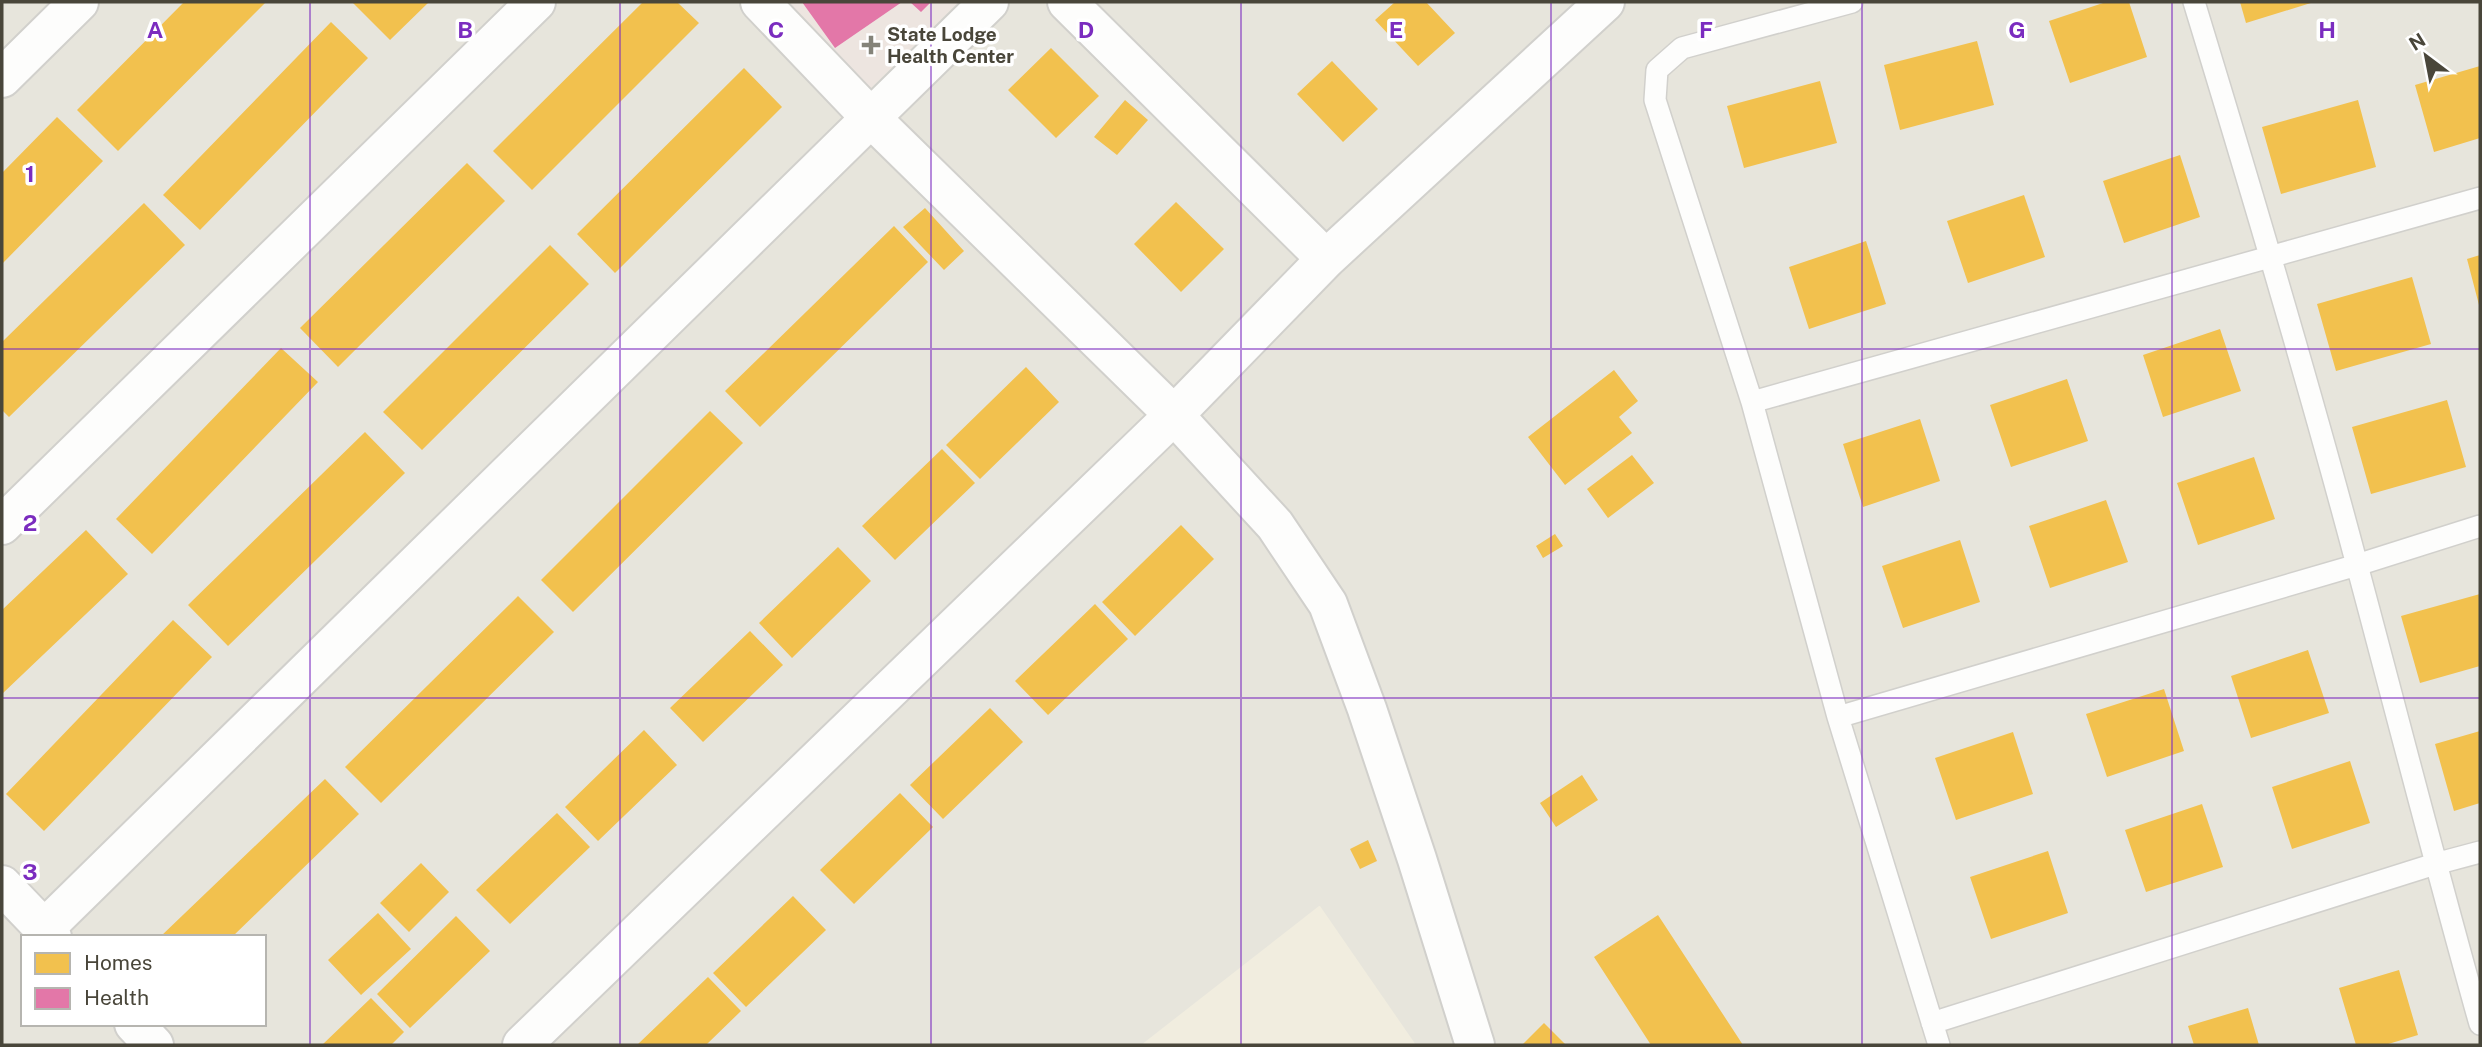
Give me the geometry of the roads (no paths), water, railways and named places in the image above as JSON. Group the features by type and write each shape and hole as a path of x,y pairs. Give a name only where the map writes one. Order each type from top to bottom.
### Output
{"street":[{"path":"2,78 79,2"},
{"path":"2,525 536,2"},
{"path":"760,2 871,118 1174,415 1275,526 1328,604 1367,709 1475,1045"},
{"path":"2,885 48,933 989,2"},
{"path":"1067,2 1326,259"},
{"path":"522,1045 1174,415 1326,259 1605,2"},
{"path":"136,1026 154,1045"}],"lane":[{"path":"1852,2 1682,48 1657,69 1655,100 1752,402 1839,717 1939,1045"},
{"path":"2194,2 2271,256 2480,1024"},
{"path":"1752,402 2480,198"},
{"path":"1839,717 2357,565 2480,526"},
{"path":"1932,1023 2480,852"}],"place":[{"name":"State Lodge Health Center","path":"871,45"}]}
